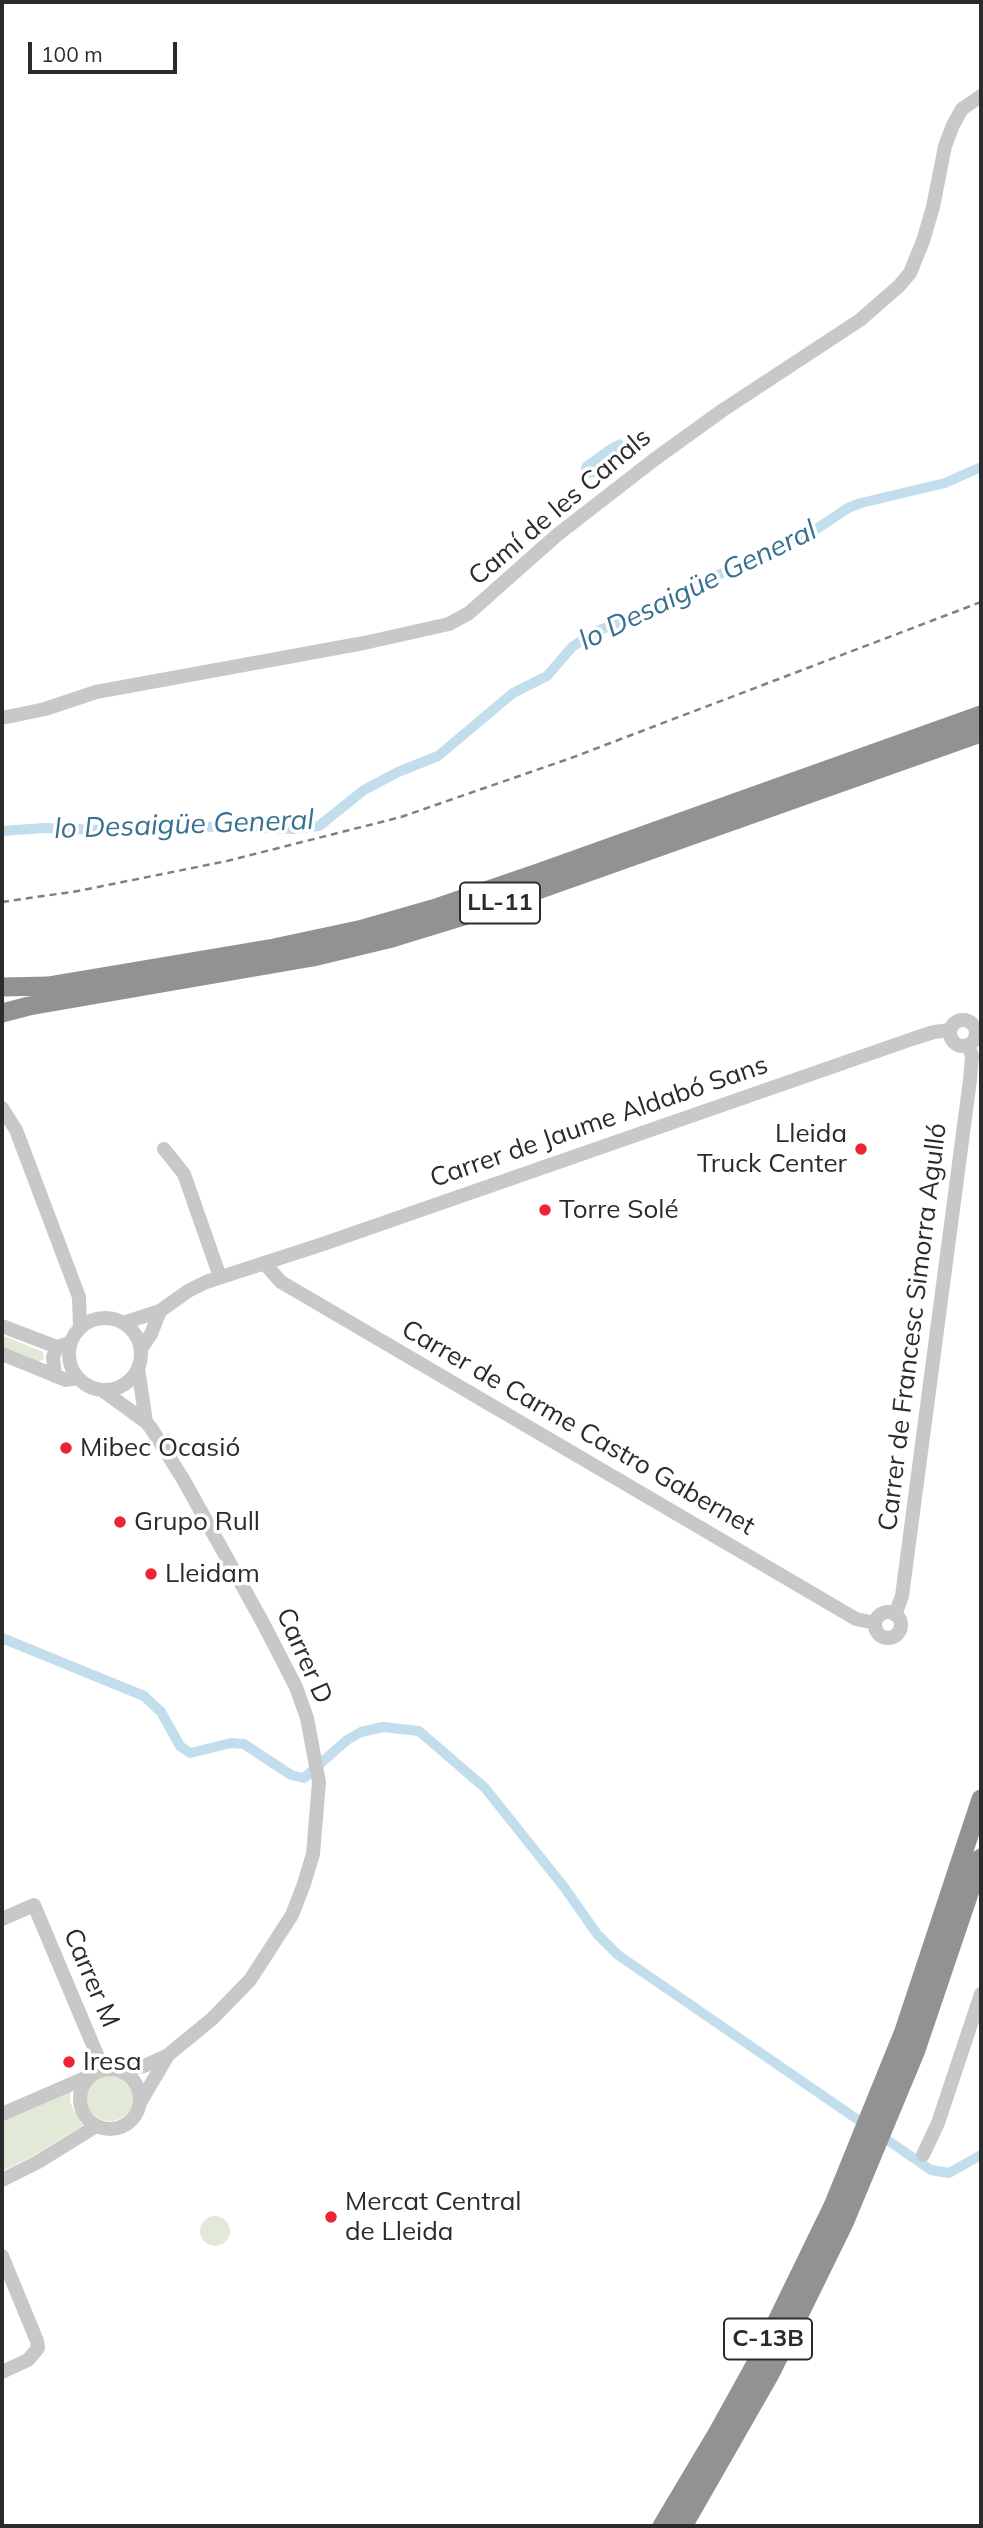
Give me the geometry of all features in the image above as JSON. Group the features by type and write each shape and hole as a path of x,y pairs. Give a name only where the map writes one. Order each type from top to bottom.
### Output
{"highway":[{"name":"LL-11","path":"2,987 48,986 274,948 363,929 512,882 981,715"},
{"name":"LL-11","path":"2,1013 29,1006 313,957 392,938 467,915 981,733"},
{"name":"C-13B","path":"883,2110 981,1799"},
{"name":"C-13B","path":"683,2526 736,2436 799,2319 883,2110 941,1979 981,1858"},
{"name":"C-13B","path":"662,2526 760,2356 867,2149"}],"street":[{"name":"Camí de les Canals","path":"2,718 45,709 96,692 364,643 449,624 470,613 556,535 655,459 723,410 860,320 899,286 912,270 923,241 945,146 956,118 966,105 981,96"},
{"path":"958,1021 971,1024 975,1035 968,1045 956,1044 951,1038 950,1030 958,1021"},
{"name":"Carrer de Jaume Aldabó Sans","path":"160,1311 188,1291 220,1278 915,1038 950,1030"},
{"name":"Carrer de Francesc Simorra Agulló","path":"895,1615 902,1596 970,1080 972,1056 968,1045"},
{"path":"2,1108 16,1130 79,1297 80,1327"},
{"path":"164,1149 184,1174 220,1278"},
{"name":"Carrer de Carme Castro Gabernet","path":"264,1263 281,1282 340,1317 856,1619 875,1623"},
{"path":"79,1297 106,1318 123,1323 135,1334 141,1349"},
{"path":"123,1323 160,1311"},
{"path":"64,1345 78,1378 91,1387 102,1390 123,1385 134,1376 138,1368 141,1349 160,1311"},
{"path":"55,1376 53,1357 80,1327 96,1319 106,1318"},
{"path":"2,1326 64,1345"},
{"path":"2,1354 65,1380 78,1378"},
{"name":"Carrer D","path":"138,1368 146,1422"},
{"name":"Carrer D","path":"102,1390 146,1422 183,1479 264,1623 290,1676 307,1718 317,1769 317,1823 313,1854 292,1915 250,1980 212,2019 168,2055 144,2066 120,2070"},
{"path":"885,1612 895,1615 900,1621 899,1629 890,1637 879,1634 875,1623 878,1616 885,1612"},
{"name":"Carrer M","path":"2,1919 34,1905 97,2072"},
{"path":"923,2155 938,2123 981,1994"},
{"name":"Carrer D","path":"141,2101 168,2055"},
{"path":"2,2114 97,2072 120,2070 136,2082 141,2101 134,2119 126,2125 110,2129 96,2126 83,2112 80,2102 84,2083 97,2072"},
{"path":"2,2180 38,2162 96,2126"},
{"path":"2,2256 38,2348 33,2356 2,2372"}],"green space":[{"path":"2,1335 43,1352 44,1359 39,1362 2,1348"},
{"path":"110,2073 127,2080 134,2097 127,2114 110,2121 93,2114 86,2097 93,2080"},
{"path":"71,2090 70,2101 83,2125 35,2155 2,2171 2,2121"},
{"path":"215,2216 221,2217 229,2225 229,2237 221,2245 215,2246 209,2245 201,2237 200,2231 201,2225 209,2217"}],"water":[{"path":"621,439 629,449 626,454 594,477 589,478 583,474 583,463"}],"waterway":[{"name":"lo Desaigüe General","path":"2,831 45,828 131,831 224,826 294,829 319,826 364,790 398,772 438,756 513,693 547,676 572,647 597,631 634,617 812,532 848,508 945,483 981,467"},
{"path":"2,1638 144,1696 161,1712 180,1746 190,1753 231,1743 244,1744 291,1775 304,1778 347,1740 361,1732 383,1727 419,1731 485,1788 564,1887 597,1934 618,1955 931,2170 949,2173 981,2155"}],"railway":[{"path":"2,902 78,891 227,861 401,817 571,758 981,602"}],"place":[{"name":"Lleida Truck Center","path":"861,1149"},
{"name":"Torre Solé","path":"545,1210"},
{"name":"Mibec Ocasió","path":"66,1448"},
{"name":"Grupo Rull","path":"120,1522"},
{"name":"Lleidam","path":"151,1574"},
{"name":"Iresa","path":"69,2062"},
{"name":"Mercat Central de Lleida","path":"331,2217"}]}
